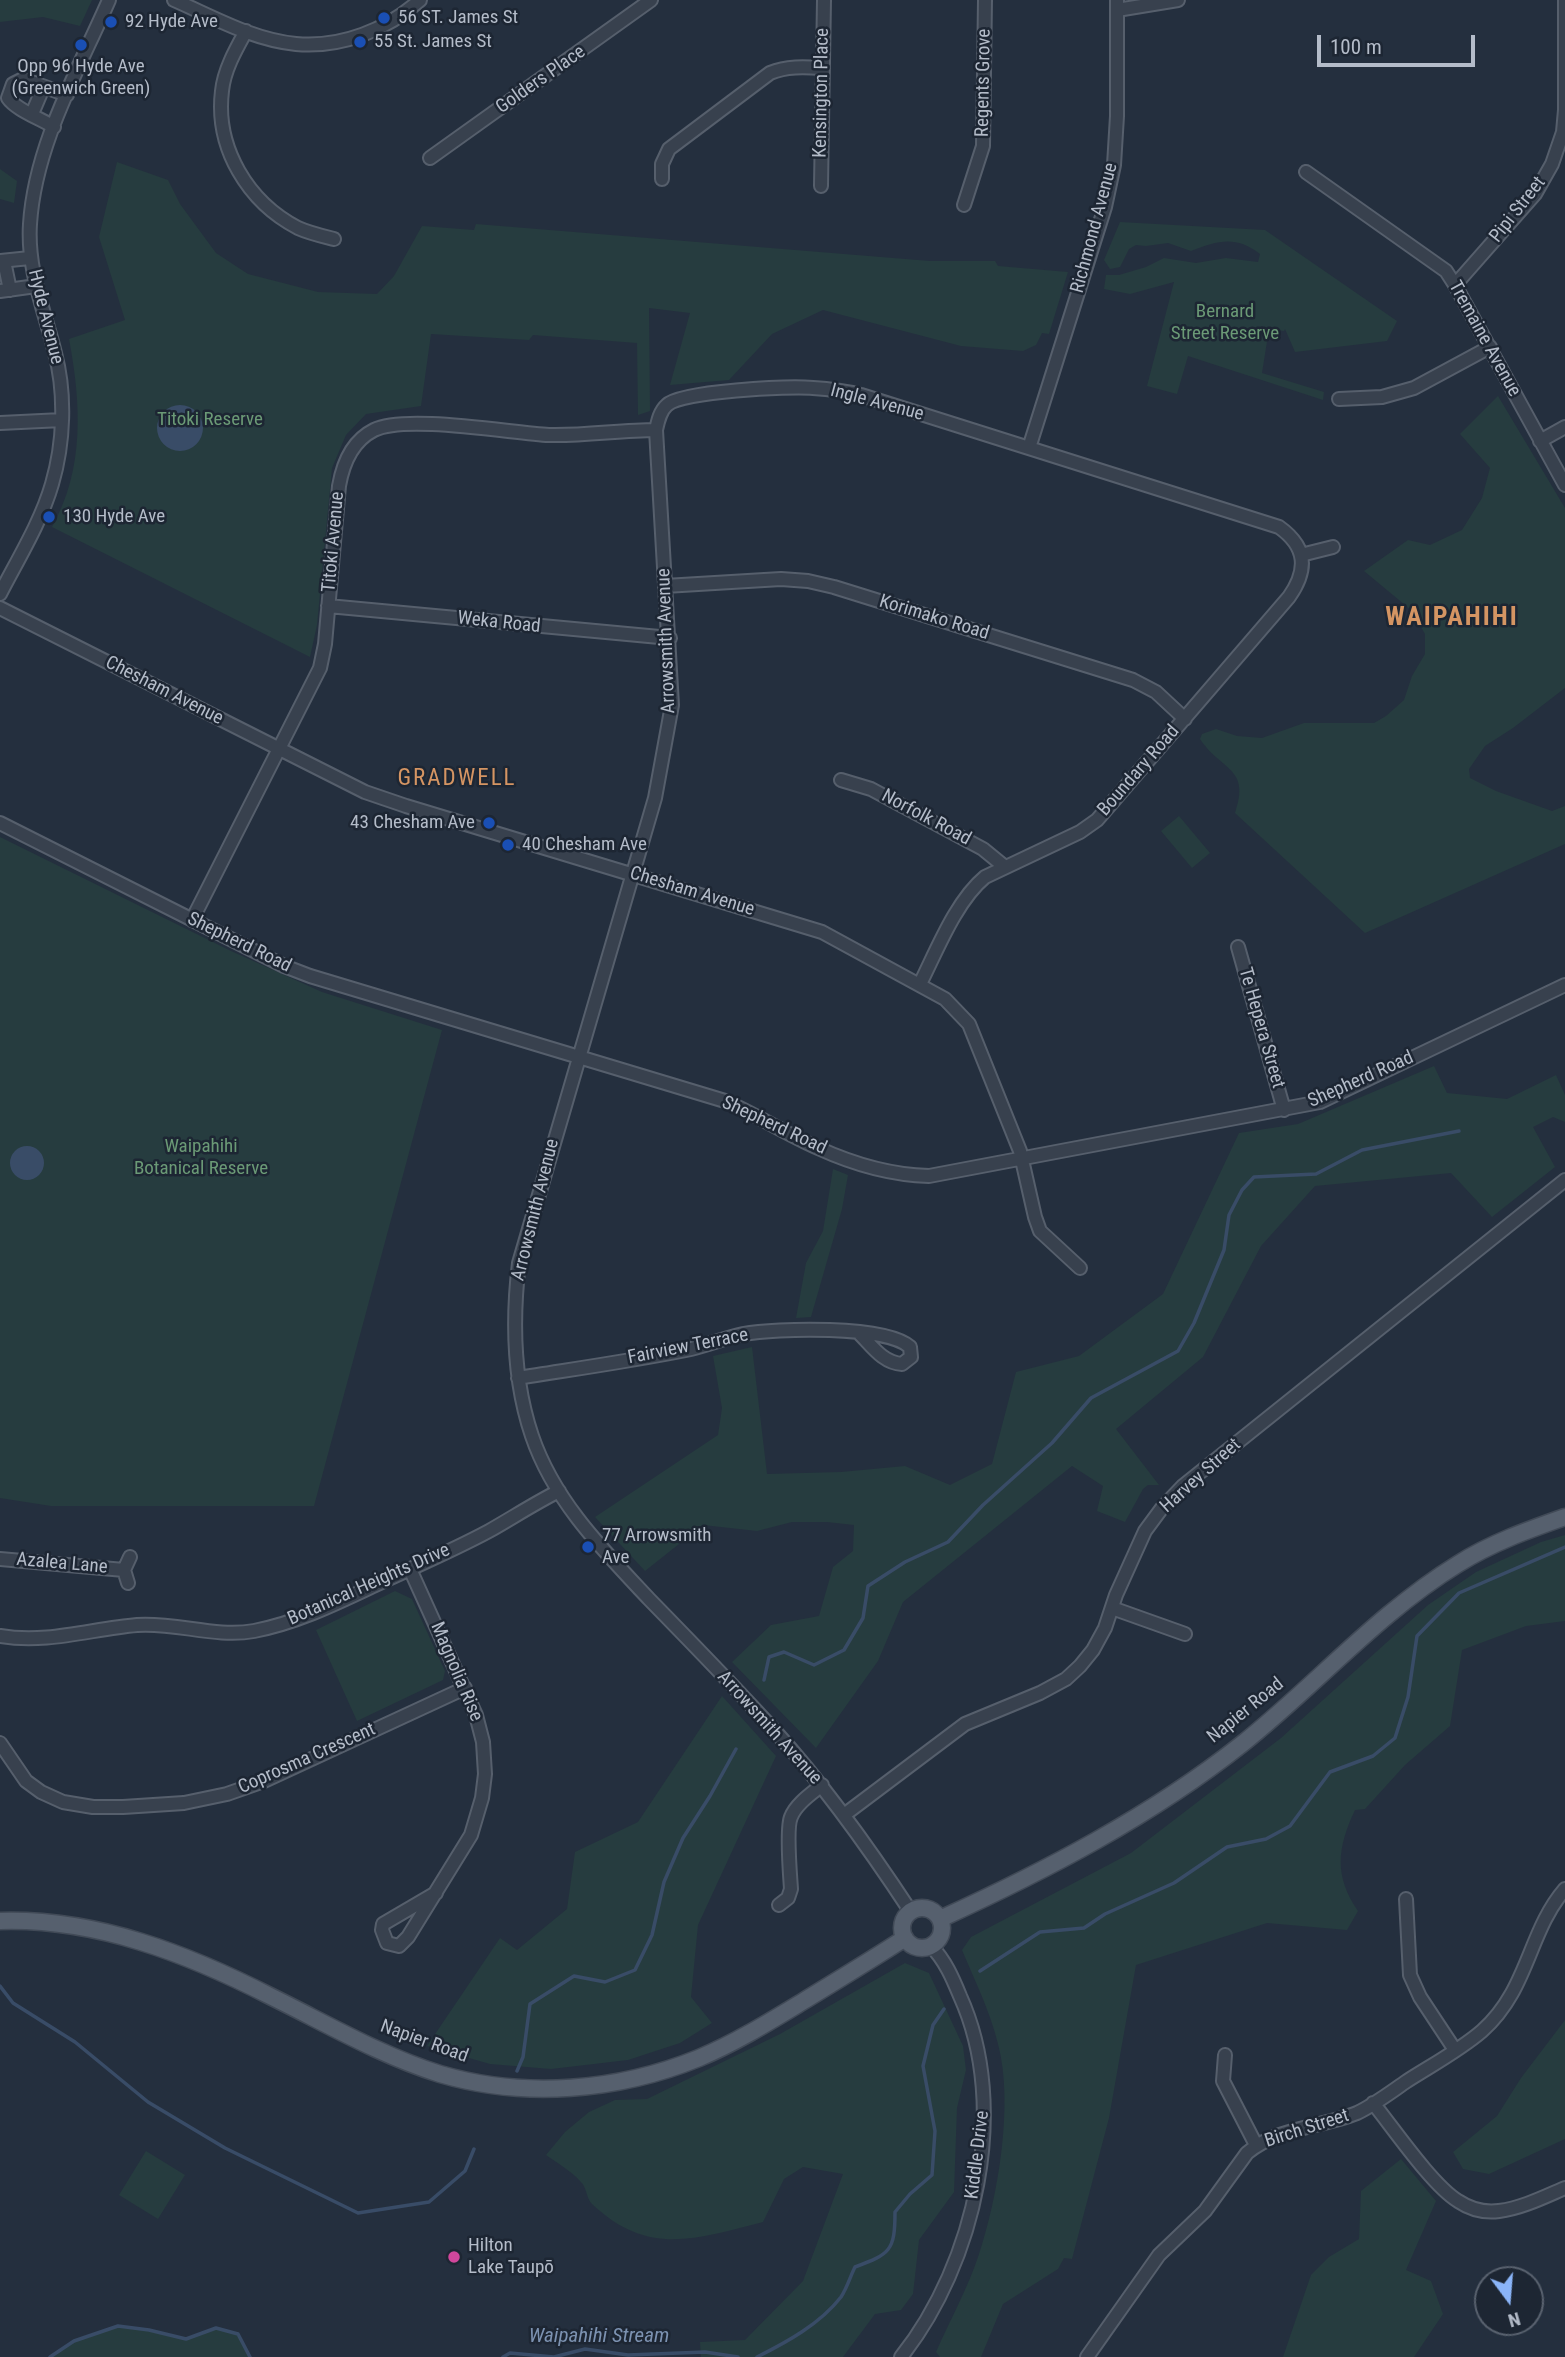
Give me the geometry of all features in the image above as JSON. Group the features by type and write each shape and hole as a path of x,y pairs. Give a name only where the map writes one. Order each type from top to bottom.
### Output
{"main road":[{"name":"Napier Road","path":"940,1919 1000,1891 1165,1799 1241,1744 1381,1621 1425,1586 1459,1563 1492,1546 1565,1517"},
{"path":"924,1909 936,1914 940,1919 941,1934 932,1946 917,1947 905,1938 904,1921 911,1912 924,1909"},
{"name":"Napier Road","path":"0,1921 47,1923 86,1929 180,1954 373,2047 425,2069 483,2083 522,2088 615,2083 700,2057 760,2027 905,1938"}],"street":[{"name":"Hyde Avenue","path":"0,594 30,537 52,485 62,420 56,355 30,258 32,195 41,160 54,127 109,0"},
{"path":"174,0 246,32 296,44 334,42 365,34 387,24 420,0"},
{"name":"Golders Place","path":"430,158 650,0"},
{"name":"Kensington Place","path":"821,186 824,0"},
{"name":"Regents Grove","path":"964,205 983,146 985,0"},
{"path":"1117,5 1178,0"},
{"name":"Pipi Street","path":"1455,285 1535,194 1552,164 1563,132 1565,110 1564,0"},
{"name":"Richmond Avenue","path":"1029,448 1105,206 1114,165 1117,5"},
{"path":"246,32 233,55 222,90 227,144 239,174 256,197 274,213 300,229 334,239"},
{"path":"662,179 662,164 669,149 770,73 797,67 823,68"},
{"path":"54,127 13,106 8,98 13,83 23,79 67,95"},
{"path":"32,114 43,88"},
{"name":"Tremaine Avenue","path":"1306,172 1438,264 1455,285 1565,485"},
{"path":"30,258 2,261 5,291 36,286"},
{"path":"1339,399 1382,397 1415,388 1490,347"},
{"name":"Ingle Avenue","path":"656,430 660,415 667,404 679,398 808,387 861,395 1029,448"},
{"path":"0,423 62,420"},
{"name":"Titoki Avenue","path":"192,920 320,667 343,467 362,438 376,429 411,423 551,435 656,430"},
{"path":"1540,441 1565,427"},
{"name":"Arrowsmith Avenue","path":"656,430 670,638 672,705 669,732 655,798 577,1057 519,1263 515,1326 518,1378 533,1438 559,1491 577,1519 822,1785 911,1912"},
{"path":"1029,448 1279,527 1293,539 1301,555 1334,547"},
{"name":"Boundary Road","path":"920,985 965,898 985,877 1090,826 1289,597 1299,583 1303,570 1301,555"},
{"name":"Korimako Road","path":"665,586 781,579 834,587 1133,680 1156,692 1185,719"},
{"name":"Weka Road","path":"328,606 670,638"},
{"name":"Chesham Avenue","path":"0,608 365,792 822,932 945,999 969,1024 1024,1159 1034,1217 1040,1231 1080,1268"},
{"name":"Norfolk Road","path":"841,780 871,789 983,849 1005,867"},
{"name":"Shepherd Road","path":"0,822 285,966 321,980 725,1101 758,1115 817,1148 888,1172 929,1177 1320,1102 1565,985"},
{"name":"Te Hepera Street","path":"1238,947 1284,1110"},
{"name":"Harvey Street","path":"844,1815 965,1724 1040,1693 1066,1679 1093,1650 1105,1628 1145,1531 1162,1508 1184,1486 1565,1180"},
{"name":"Fairview Terrace","path":"518,1378 689,1349 745,1334 846,1330 859,1333"},
{"name":"Botanical Heights Drive","path":"0,1636 55,1638 141,1625 219,1633 252,1631 307,1617 488,1531 559,1491"},
{"name":"Azalea Lane","path":"128,1583 124,1570 130,1557"},
{"name":"Azalea Lane","path":"0,1559 124,1570"},
{"name":"Magnolia Rise","path":"410,1569 476,1715 483,1742 485,1774 482,1798 471,1835 436,1893 408,1937 399,1946 387,1943 382,1930 383,1924 436,1893"},
{"path":"1112,1608 1185,1634"},
{"name":"Coprosma Crescent","path":"0,1743 26,1781 41,1792 63,1802 93,1807 184,1803 227,1794 264,1782 465,1688"},
{"path":"779,1905 788,1898 791,1889 791,1814 822,1785"},
{"name":"Birch Street","path":"1087,2357 1160,2255 1194,2224 1247,2153 1256,2145 1360,2111 1481,2031 1507,2003 1525,1969 1547,1915 1565,1889"},
{"path":"1406,1899 1410,1975 1420,1997 1455,2050"},
{"name":"Kiddle Drive","path":"901,2357 931,2315 958,2260 972,2207 985,2103 977,2041 970,2018 950,1974 932,1946"},
{"path":"1225,2055 1223,2081 1256,2145"},
{"path":"1373,2103 1445,2191 1466,2206 1478,2210 1500,2211 1527,2204 1565,2188"}],"green space":[{"path":"0,0 92,0 80,26 43,17 0,22"},
{"name":"Titoki Reserve","path":"117,162 168,180 180,204 216,253 248,274 318,292 377,294 394,276 422,226 474,230 476,224 930,261 995,261 998,266 1068,272 1049,334 1042,333 1036,345 1023,351 961,346 823,310 772,334 729,380 670,385 690,313 649,308 650,411 638,415 637,343 533,335 529,340 431,334 421,406 366,414 346,435 332,468 317,625 310,657 52,527 63,505 75,458 78,411 69,339 125,320 99,237"},
{"path":"0,169 17,181 14,203 0,199"},
{"name":"Bernard Street Reserve","path":"1120,222 1265,230 1397,321 1387,341 1295,352 1285,329 1269,329 1262,373 1324,392 1323,400 1188,356 1177,394 1147,386 1174,282 1130,294 1104,289 1106,275 1119,275 1164,258 1196,263 1226,258 1258,262 1260,254 1234,242 1218,243 1191,251 1168,243 1136,245 1129,249 1120,267 1110,269 1104,260"},
{"path":"1498,396 1565,508 1565,688 1485,746 1469,769 1470,778 1496,791 1552,811 1565,806 1565,844 1365,933 1235,813 1239,798 1236,778 1200,739 1202,734 1216,729 1237,736 1262,738 1304,723 1374,723 1404,700 1412,676 1425,654 1425,634 1411,610 1364,571 1408,540 1430,545 1462,530 1482,498 1490,468 1460,434"},
{"path":"1179,816 1210,853 1192,868 1161,831"},
{"name":"Waipahihi Botanical Reserve","path":"0,837 231,951 322,992 442,1030 314,1506 51,1506 0,1498"},
{"path":"1434,1066 1447,1093 1507,1099 1556,1075 1565,1095 1565,1122 1553,1117 1533,1127 1555,1167 1492,1217 1451,1173 1315,1186 1261,1246 1203,1357 1116,1429 1159,1485 1148,1485 1143,1489 1125,1522 1097,1511 1103,1486 1072,1466 903,1602 878,1661 816,1748 732,1662 771,1625 819,1616 833,1567 853,1551 854,1525 792,1522 757,1531 703,1525 645,1571 595,1517 718,1435 722,1408 713,1356 752,1347 767,1474 841,1472 905,1466 950,1485 992,1464 1016,1372 1079,1356 1163,1294 1239,1133 1298,1124"},
{"path":"833,1169 848,1175 842,1209 811,1317 796,1318 806,1263 823,1231"},
{"path":"1565,1535 1565,1621 1526,1626 1462,1650 1450,1726 1405,1765 1365,1809 1355,1810 1344,1837 1341,1862 1345,1886 1358,1911 1347,1930 1267,1923 1136,1965 1109,2118 1072,2259 1064,2258 1058,2269 1003,2304 981,2357 940,2357 936,2352 970,2279 986,2231 1002,2150 1003,2068 987,2008 962,1950 971,1937 1131,1853 1281,1738 1428,1605 1476,1572 1541,1542"},
{"path":"395,1591 412,1599 445,1671 443,1680 357,1721 316,1630"},
{"path":"722,1696 776,1756 698,1925 691,1997 712,2023 680,2043 628,2060 551,2069 490,2064 427,2046 500,1938 517,1950 567,1909 575,1852 638,1822"},
{"path":"905,1963 929,1973 963,2046 966,2070 957,2108 954,2192 919,2240 913,2294 901,2310 875,2314 843,2357 701,2357 700,2342 745,2340 803,2281 843,2174 803,2167 784,2179 763,2222 716,2234 673,2239 633,2232 613,2221 592,2204 584,2186 576,2177 546,2155 565,2132 589,2112 615,2100 647,2099 780,2034"},
{"path":"1565,2020 1565,2139 1489,2174 1463,2169 1453,2152 1497,2116 1521,2078"},
{"path":"146,2151 185,2175 158,2219 119,2195"},
{"path":"1401,2159 1436,2201 1406,2270 1431,2281 1443,2314 1414,2357 1283,2357 1311,2275 1329,2257 1359,2239 1361,2191"},
{"path":"118,2326 186,2339 216,2328 238,2334 250,2357 50,2357 74,2341"}],"water":[{"path":"180,405 196,412 203,428 196,444 180,451 164,444 157,428 164,412"},
{"path":"27,1146 39,1151 44,1163 39,1175 27,1180 15,1175 10,1163 15,1151"}],"waterway":[{"path":"764,1680 769,1657 784,1652 814,1665 844,1650 863,1618 868,1586 905,1562 948,1542 983,1505 1052,1443 1091,1398 1178,1351 1194,1323 1224,1250 1229,1215 1242,1190 1254,1177 1316,1174 1362,1150 1459,1131"},
{"name":"Waipahihi Stream","path":"980,1971 1040,1932 1084,1928 1105,1914 1174,1883 1227,1847 1266,1839 1290,1826 1330,1772 1373,1756 1395,1738 1408,1697 1417,1636 1459,1593 1565,1547"},
{"path":"517,2071 523,2057 530,2004 574,1976 605,1982 635,1970 652,1935 664,1882 683,1838 736,1749"},
{"path":"0,1986 13,2003 75,2042 148,2102 225,2148 358,2213 429,2202 465,2171 474,2149"},
{"name":"Waipahihi Stream","path":"757,2357 791,2339 833,2307 845,2290 855,2267 876,2258 888,2249 894,2235 895,2212 910,2194 932,2175 935,2131 923,2066 933,2025 944,2009"},
{"path":"50,2357 74,2341 118,2326 186,2339 216,2328 238,2334 250,2357"},
{"name":"Waipahihi Stream","path":"503,2357 510,2353 554,2357 585,2349 628,2355 705,2352 738,2357"}],"place":[{"name":"56 ST. James St","path":"384,18"},
{"name":"92 Hyde Ave","path":"111,22"},
{"name":"55 St. James St","path":"360,42"},
{"name":"Opp 96 Hyde Ave (Greenwich Green)","path":"81,45"},
{"name":"130 Hyde Ave","path":"49,517"},
{"name":"43 Chesham Ave","path":"489,823"},
{"name":"40 Chesham Ave","path":"508,845"},
{"name":"77 Arrowsmith Ave","path":"588,1547"},
{"name":"Hilton Lake Taupō","path":"454,2257"}],"district":[{"name":"WAIPAHIHI","path":"1452,618"},
{"name":"GRADWELL","path":"457,779"}]}
